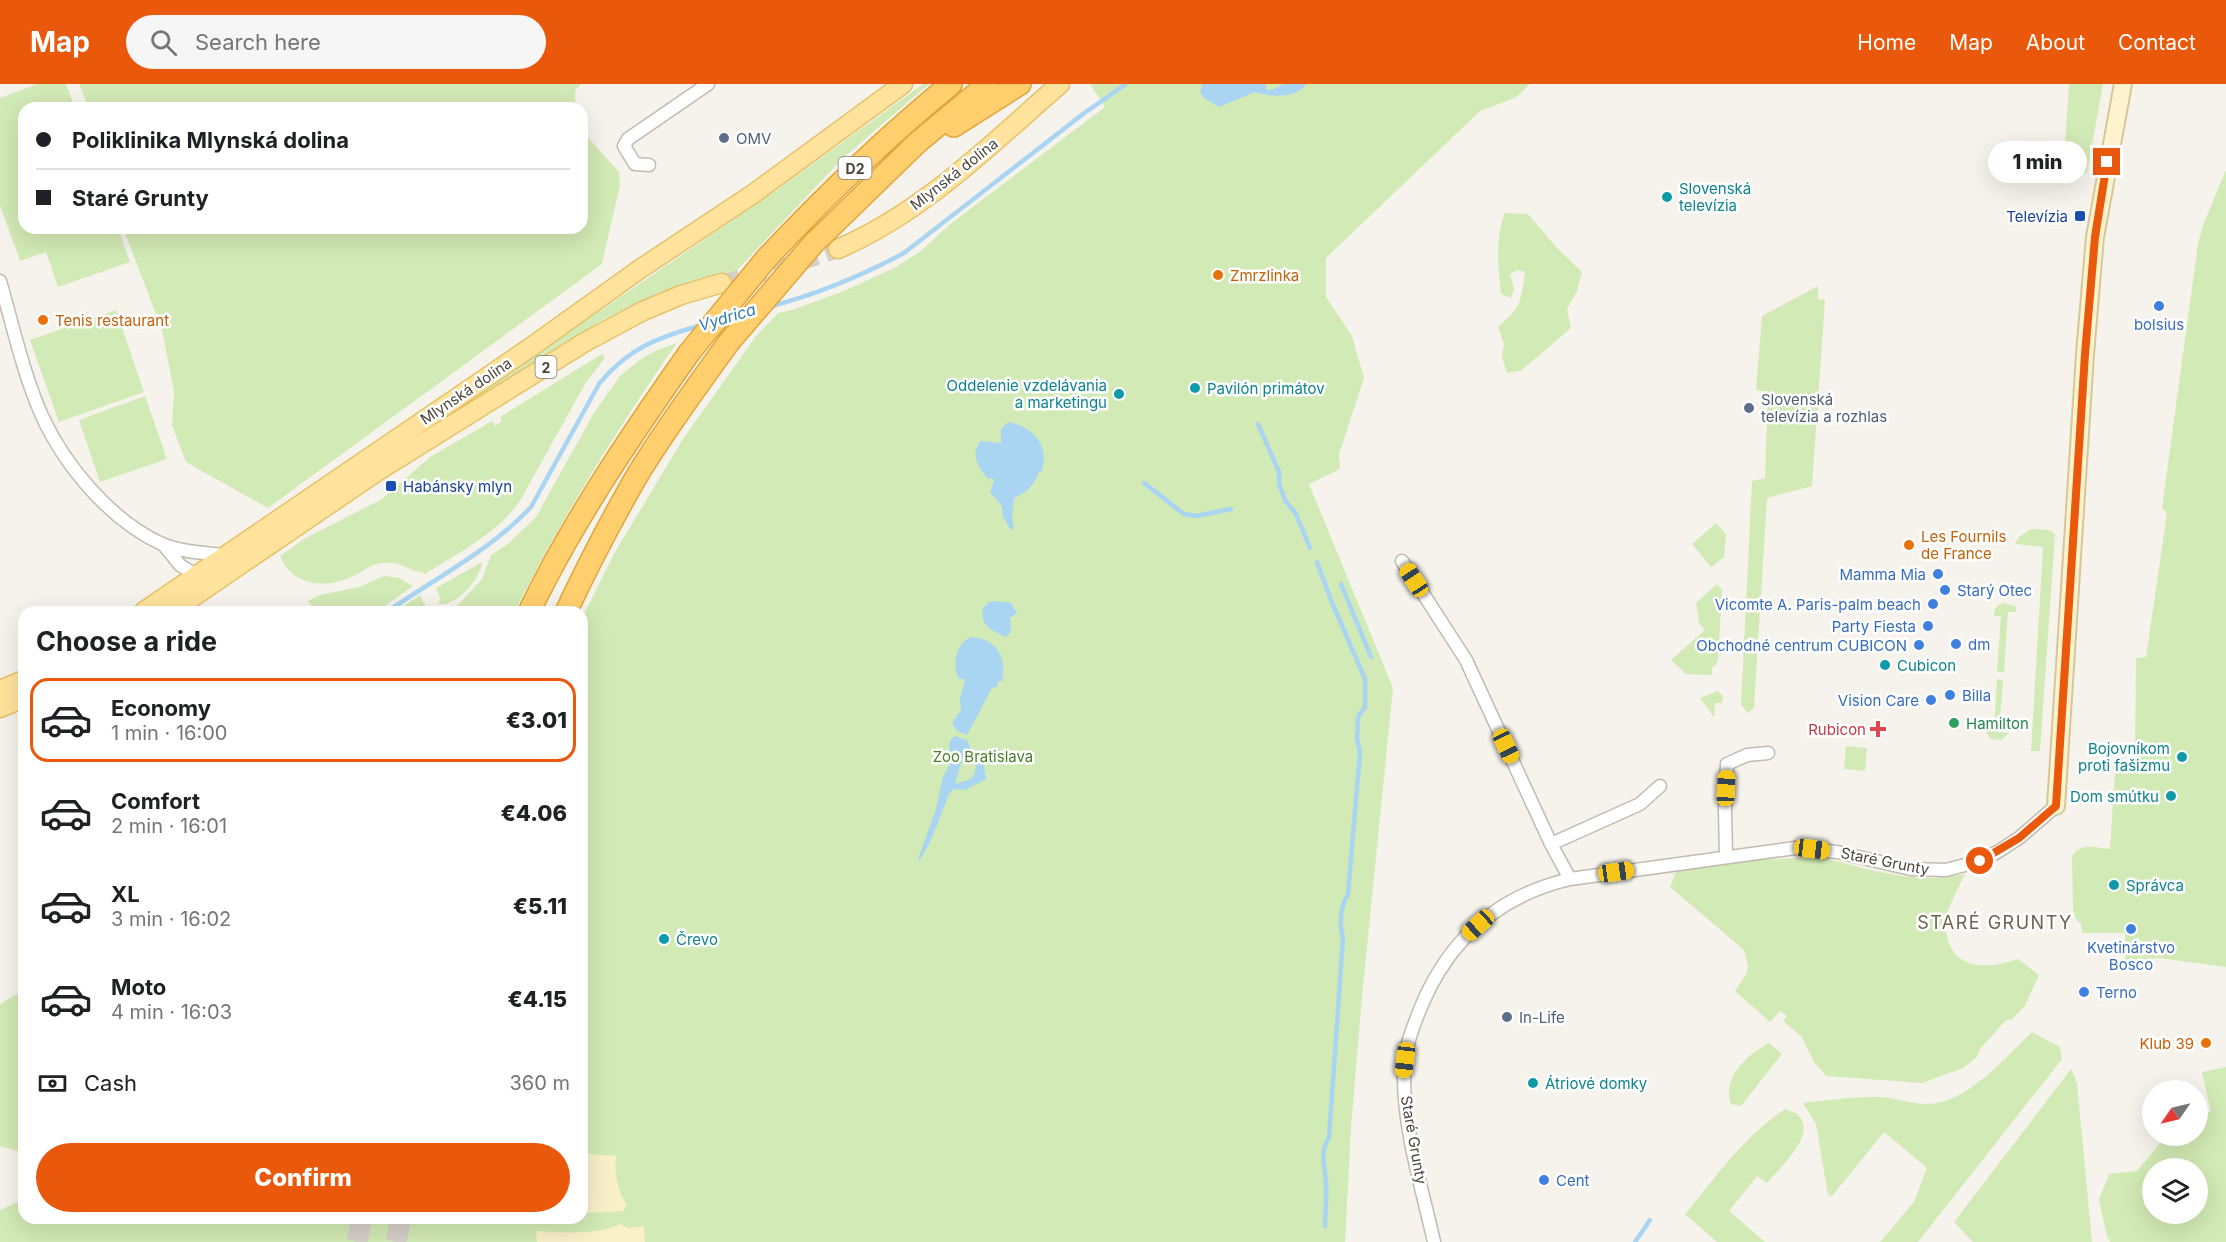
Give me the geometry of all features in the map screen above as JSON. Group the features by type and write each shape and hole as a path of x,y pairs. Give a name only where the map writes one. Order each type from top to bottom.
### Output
{"highway":[{"name":"D2","path":"532,606 604,479 689,353 766,259 841,180 951,84"},
{"name":"D2","path":"569,606 593,556 639,474 729,342 813,244 893,165 988,84"},
{"path":"893,165 1020,84"}],"main road":[{"name":"Mlynská dolina","path":"152,606 531,347 640,269 753,194 903,84"},
{"name":"Mlynská dolina","path":"838,249 866,237 927,197 990,147 1060,84"},
{"name":"Mlynská dolina","path":"180,606 378,471 605,330 643,310 681,295 722,283"},
{"path":"225,555 248,558"},
{"path":"197,576 215,582"},
{"path":"0,690 18,682"},
{"path":"0,708 18,700"}],"street":[{"path":"649,165 635,164 624,146 628,139 708,84"},
{"name":"Staré Grunty","path":"1434,1242 1405,1101 1405,1060 1415,1020 1439,969 1468,933 1490,915 1520,896 1551,883 1772,850 1812,849 1837,852 1911,869 1946,870 1980,861 1999,851 2019,838 2056,806 2085,354 2095,237 2122,84"},
{"path":"0,281 35,397 52,436 103,504 131,525 163,544 196,552 225,555"},
{"path":"163,544 180,565 197,576"},
{"path":"1402,561 1466,660 1551,844 1570,879"},
{"path":"1725,856 1727,764 1747,755 1768,753"},
{"path":"1551,844 1640,804 1660,786"}],"green space":[{"path":"37,84 66,84 73,102 18,102 18,234 120,234 130,262 58,287 46,252 20,261 0,205 0,98"},
{"path":"79,84 581,84 575,91 576,102 86,102"},
{"path":"923,84 929,84 843,158 737,270 698,279 658,293 604,319 411,440 777,190"},
{"name":"Zoo Bratislava","path":"1090,84 1530,84 1515,98 1480,111 1326,258 1326,297 1352,336 1364,378 1339,454 1340,469 1309,484 1393,688 1362,997 1351,1127 1345,1242 0,1242 0,1210 18,1202 18,1224 588,1224 588,606 615,552 683,439 756,336 778,313 844,291 894,268 921,251 949,225 1105,107"},
{"path":"2069,84 2103,84 2087,173 2063,175"},
{"path":"588,138 619,172 620,185 602,264 268,508 186,462 172,425 174,392 162,330 126,234 588,234"},
{"path":"2226,170 2226,967 2159,958 2125,961 2125,933 2082,933 2081,923 2077,921 2073,911 2072,856 2084,847 2110,849 2115,770 2135,756 2136,658 2146,657 2167,513 2162,508 2198,244 2203,225"},
{"path":"1505,213 1528,214 1557,248 1582,272 1577,291 1567,309 1571,328 1522,370 1507,373 1502,357 1504,344 1498,327 1519,303 1525,272 1517,270 1510,274 1514,289 1511,298 1501,294 1498,263 1500,233"},
{"path":"1818,286 1818,299 1825,300 1812,486 1767,498 1754,708 1748,713 1741,705 1752,481 1765,478 1768,392 1756,390 1762,316"},
{"path":"116,310 144,392 59,422 30,340"},
{"path":"677,343 591,475 517,606 457,606 482,579 491,555 508,544 536,517 594,413 620,376 641,359"},
{"path":"602,354 605,358 585,384 521,499 501,522 477,541 425,574 397,564 381,563 341,581 320,584 301,579 285,566 280,556 304,539 382,499 430,457 492,421 495,426 502,421 500,417"},
{"path":"145,396 167,459 100,482 79,420"},
{"path":"1716,523 1726,534 1724,557 1711,567 1692,544"},
{"path":"2031,529 2048,530 2055,534 2040,751 2031,751 2043,547 2015,544 2019,537"},
{"path":"482,562 477,576 467,590 453,601 439,604 441,600 436,588"},
{"path":"384,576 399,578 413,586 385,606 312,606 308,601 320,595 359,587"},
{"path":"1717,584 1722,590 1718,660 1712,667 1712,675 1686,674 1671,660 1705,630 1699,623 1696,603"},
{"path":"420,595 426,606 404,606"},
{"path":"2003,603 2015,606 2017,612 2008,612 2004,672 1997,672 2001,616 1994,616 1994,614 1997,606"},
{"path":"1997,679 2003,680 1999,732 2009,733 2001,740 1991,739 1985,731 1994,731"},
{"path":"1718,691 1723,696 1722,703 1715,703 1714,717 1700,698"},
{"path":"1846,746 1867,748 1865,771 1844,769"},
{"path":"1819,857 1910,877 1947,877 1965,874 1946,916 1945,928 1953,950 1959,958 1977,965 1998,964 2018,959 2039,975 2025,1006 2011,1020 2006,1020 1980,1049 1977,1057 1963,1068 1922,1083 1826,1076 1814,1062 1801,1036 1783,1021 1787,1016 1780,1011 1770,1022 1735,991 1746,975 1748,966 1744,950 1670,887 1676,872 1760,860"},
{"path":"18,994 18,1151 0,1146 0,1004"},
{"path":"2032,1032 2060,1047 2062,1059 1918,1242 1880,1242 1914,1202 1927,1168 1884,1132 1832,1196 1828,1195 1816,1124 1803,1103 1877,1097 1929,1104 1951,1099 1977,1084"},
{"path":"1769,1043 1782,1054 1741,1106 1731,1104 1729,1094 1733,1076 1745,1060"},
{"path":"2226,1067 2226,1242 2110,1242 2099,1200 2109,1174 2137,1171 2142,1165 2142,1224 2208,1224 2208,1158 2148,1158 2158,1146 2208,1146 2208,1112 2211,1112 2208,1080 2204,1080 2202,1072"},
{"path":"2071,1069 2077,1083 2092,1242 1973,1242 1954,1222"},
{"path":"1785,1109 1798,1115 1803,1123 1803,1132 1795,1151 1767,1183 1757,1176 1729,1211 1765,1242 1717,1242 1685,1214 1744,1144"}],"sand":[{"path":"588,1154 613,1156 616,1154 617,1181 627,1205 623,1211 588,1213"},
{"path":"620,1224 629,1228 644,1226 645,1242 537,1242 536,1231 590,1232"}],"water":[{"path":"1202,84 1265,84 1267,90 1270,90 1285,84 1306,84 1302,89 1283,96 1255,92 1219,107 1204,98 1200,92"},
{"path":"1008,422 1032,433 1043,450 1044,457 1042,471 1039,472 1032,485 1014,498 1012,516 1014,528 1011,530 1003,517 1002,506 990,492 994,480 988,479 985,475 976,456 977,446 981,441 1001,443 1001,429"},
{"path":"989,602 1011,603 1017,613 1010,618 1011,632 1006,637 987,627 983,619 983,608"},
{"path":"971,637 988,641 999,651 1002,657 1003,673 1002,681 997,682 998,686 991,689 967,735 957,731 952,723 961,710 960,698 965,681 959,679 957,674 956,655 962,644"},
{"path":"954,736 967,740 971,749 983,757 986,779 965,790 954,789 949,794 930,841 917,862 936,809 943,777 950,764 949,743","holes":["967,755 976,764 975,773 971,779 955,784 963,757"]}],"waterway":[{"name":"Vydrica","path":"768,307 838,284 904,253 1083,114 1126,84"},
{"name":"Vydrica","path":"396,606 480,551 531,507 599,384 621,361 658,339 702,325"},
{"path":"1258,424 1279,472 1279,484 1285,500 1296,514 1310,548"},
{"path":"1144,483 1184,514 1196,516 1231,509"},
{"path":"1317,562 1365,679 1365,707 1358,717 1357,739 1360,752 1348,894 1341,916 1343,938 1329,1137 1323,1155 1326,1188 1325,1226"},
{"path":"1341,584 1371,657"},
{"path":"1635,1242 1650,1220"}],"tunnel":[{"path":"722,283 782,268 838,249"},
{"path":"357,1242 361,1224"},
{"path":"396,1242 400,1224"}],"place":[{"name":"OMV","path":"724,138"},
{"name":"Slovenská televízia","path":"1667,197"},
{"name":"Televízia","path":"2080,216"},
{"name":"Zmrzlinka","path":"1218,275"},
{"name":"bolsius","path":"2159,306"},
{"name":"Tenis restaurant","path":"43,320"},
{"name":"Pavilón primátov","path":"1195,388"},
{"name":"Oddelenie vzdelávania a marketingu","path":"1119,394"},
{"name":"Slovenská televízia a rozhlas","path":"1749,408"},
{"name":"Habánsky mlyn","path":"391,486"},
{"name":"Les Fournils de France","path":"1909,545"},
{"name":"Mamma Mia","path":"1938,574"},
{"name":"Starý Otec","path":"1945,590"},
{"name":"Vicomte A. Paris-palm beach","path":"1933,604"},
{"name":"Party Fiesta","path":"1928,626"},
{"name":"dm","path":"1956,644"},
{"name":"Obchodné centrum CUBICON","path":"1919,645"},
{"name":"Cubicon","path":"1885,665"},
{"name":"Billa","path":"1950,695"},
{"name":"Vision Care","path":"1931,700"},
{"name":"Hamilton","path":"1954,723"},
{"name":"Rubicon","path":"1878,729"},
{"name":"Bojovníkom proti fašizmu","path":"2182,757"},
{"name":"Dom smútku","path":"2171,796"},
{"name":"Správca","path":"2114,885"},
{"name":"Kvetinárstvo Bosco","path":"2131,929"},
{"name":"Črevo","path":"664,939"},
{"name":"Terno","path":"2084,992"},
{"name":"In-Life","path":"1507,1017"},
{"name":"Klub 39","path":"2206,1043"},
{"name":"Átriové domky","path":"1533,1083"},
{"name":"Cent","path":"1544,1180"}],"district":[{"name":"STARÉ GRUNTY","path":"1995,922"}],"route":[{"path":"1980,861 2019,838 2056,806 2085,354 2099,202 2107,162"}]}
